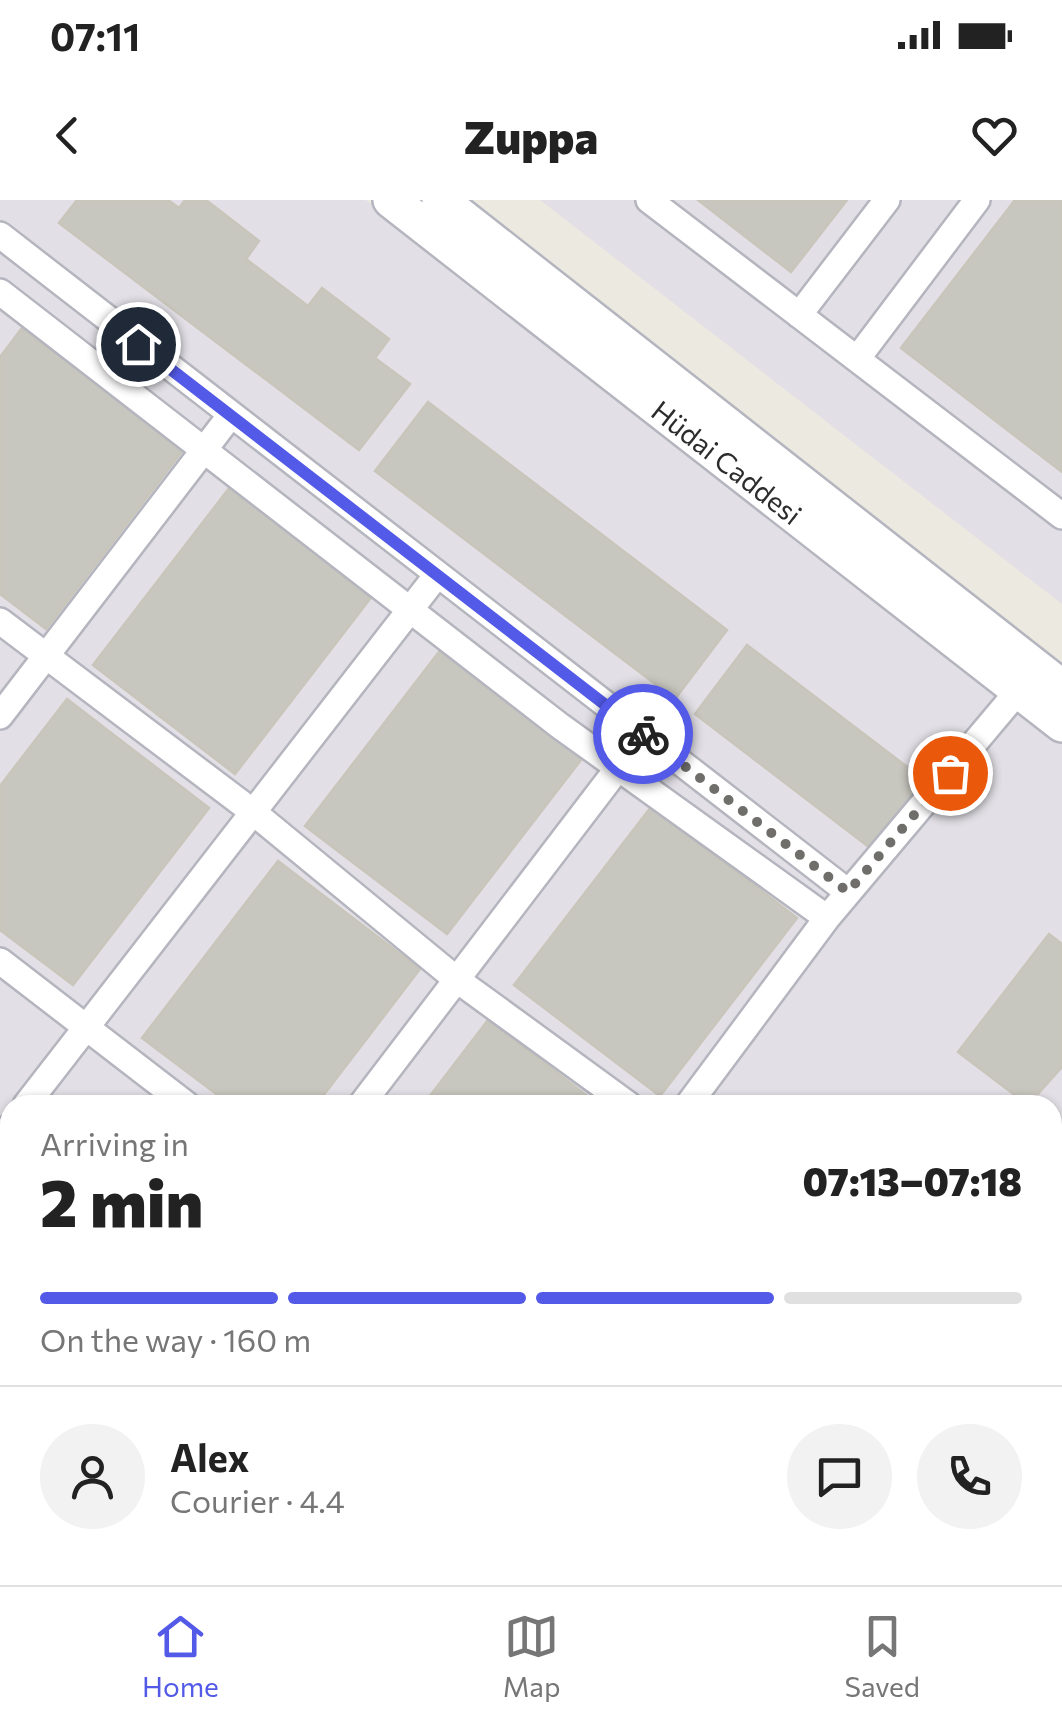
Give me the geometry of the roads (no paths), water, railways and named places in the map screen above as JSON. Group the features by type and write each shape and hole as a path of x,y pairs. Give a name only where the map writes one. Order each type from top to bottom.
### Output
{"street":[{"name":"Hüdai Caddesi","path":"392,200 1062,724"},
{"name":"Hüdai Caddesi","path":"440,200 1062,688"},
{"path":"649,200 1062,516"},
{"path":"799,315 886,200"},
{"path":"857,359 977,200"},
{"path":"5,250 230,416 848,892"},
{"path":"0,292 620,770 826,918"},
{"path":"0,716 230,416"},
{"path":"33,1095 437,575"},
{"path":"0,621 252,812 456,980 615,1095"},
{"path":"695,1095 826,918 1019,690"},
{"path":"369,1095 644,734"},
{"path":"0,962 174,1095"}]}
